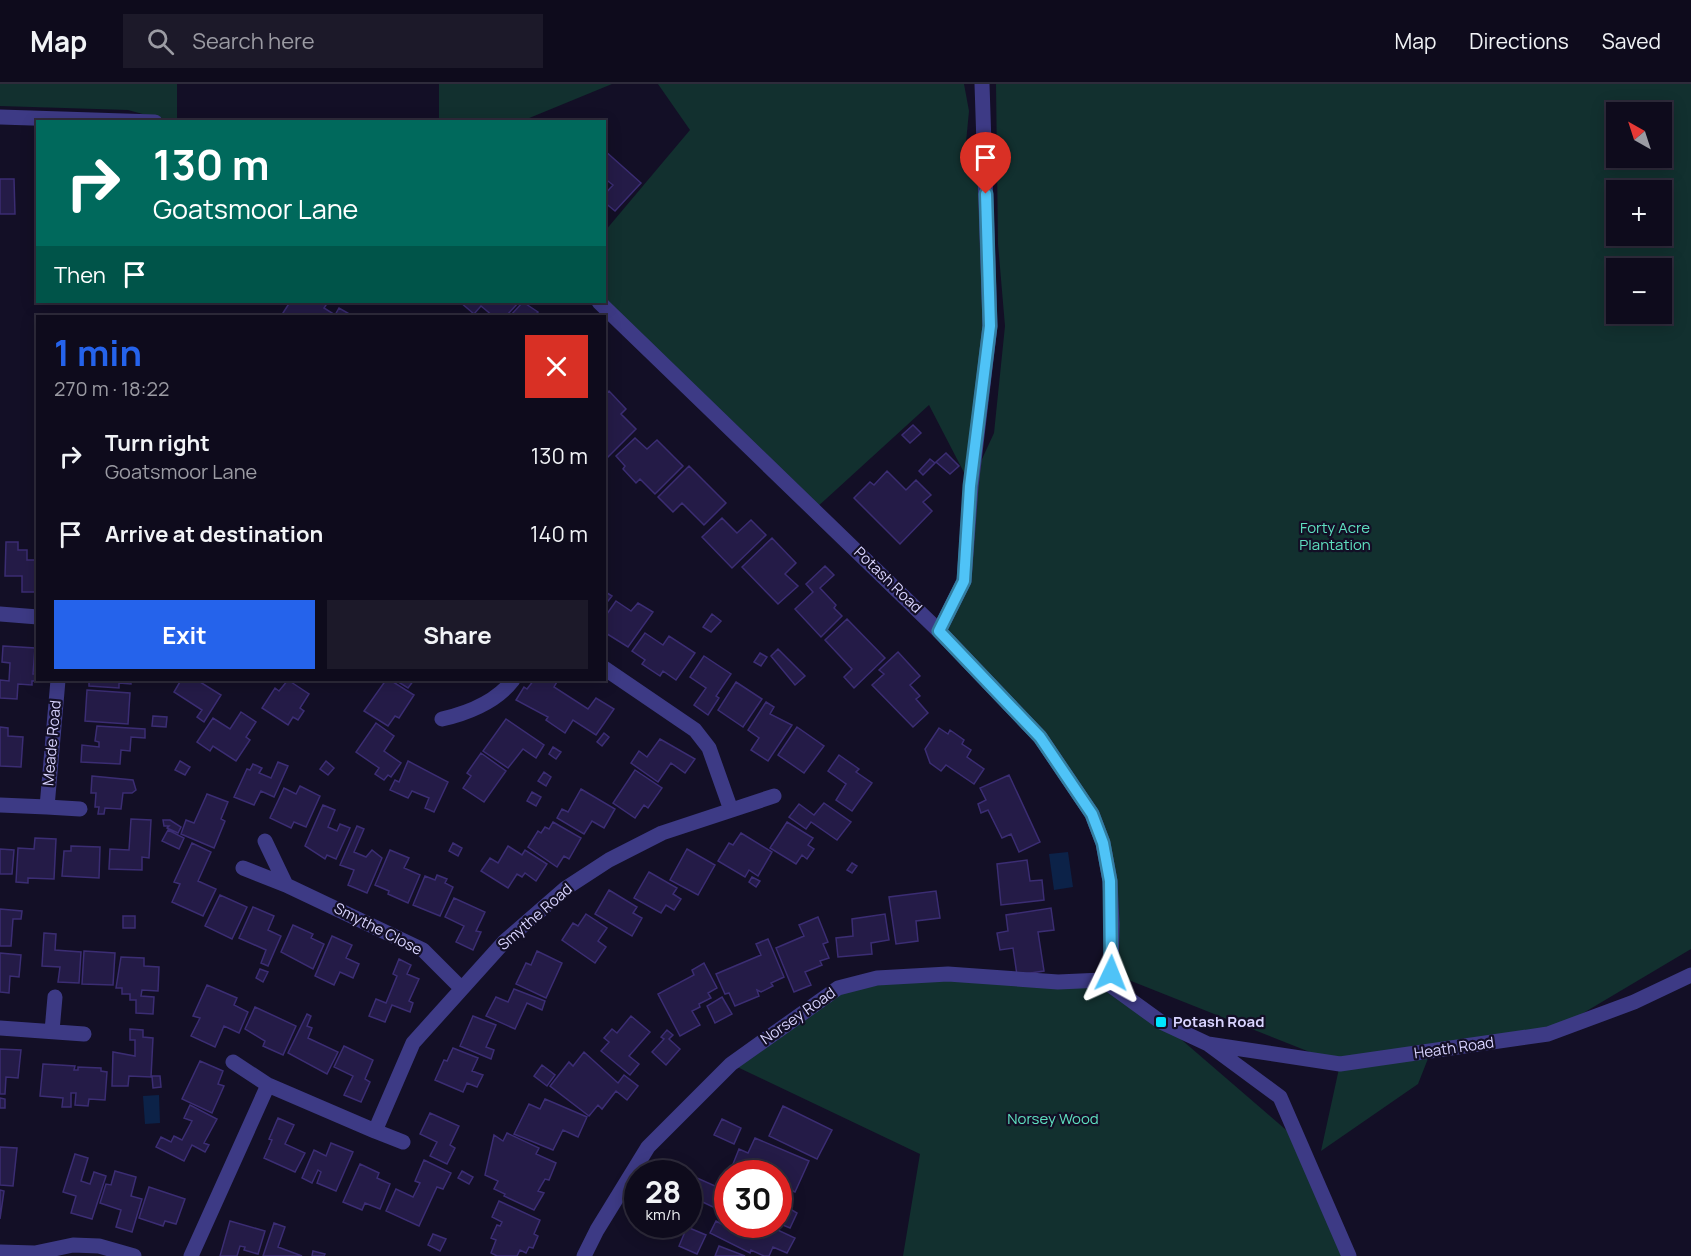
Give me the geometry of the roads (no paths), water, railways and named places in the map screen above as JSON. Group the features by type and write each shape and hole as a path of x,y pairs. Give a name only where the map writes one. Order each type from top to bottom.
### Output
{"street":[{"path":"939,631 964,581 970,486 990,326 982,84"},
{"path":"0,117 93,120"},
{"name":"Potash Road","path":"600,303 939,631 1040,737 1092,814 1103,843 1110,881 1107,976"},
{"path":"0,614 36,617"},
{"path":"606,669 695,730 709,748 731,810"},
{"name":"Meade Road","path":"47,807 58,681"},
{"path":"442,719 464,714 485,703 512,681"},
{"name":"Smythe Road","path":"375,1131 413,1043 504,942 566,888 609,860 662,833 774,796"},
{"name":"Meade Road","path":"0,805 80,809"},
{"path":"265,841 286,885"},
{"name":"Smythe Close","path":"243,868 286,885 423,950 461,988"},
{"name":"Norsey Road","path":"584,1256 597,1230 648,1147 731,1064 838,988 877,978 948,974 1059,982 1107,976"},
{"name":"Heath Road","path":"1208,1044 1340,1064 1548,1034 1634,1002 1691,975"},
{"path":"1107,976 1161,1022 1208,1044 1281,1097 1349,1256"},
{"path":"52,1031 55,997"},
{"path":"0,1028 84,1034"},
{"path":"233,1062 267,1085 403,1142"},
{"path":"191,1256 267,1085"},
{"path":"0,1252 35,1253 73,1245 99,1246 134,1256"}],"water":[{"path":"1068,852 1073,887 1054,890 1049,854"},
{"path":"159,1095 160,1123 145,1124 143,1096"}],"place":[{"name":"Potash Road","path":"1161,1022"}],"park label":[{"name":"Forty Acre Plantation","path":"1335,536"},
{"name":"Norsey Wood","path":"1053,1119"}]}
